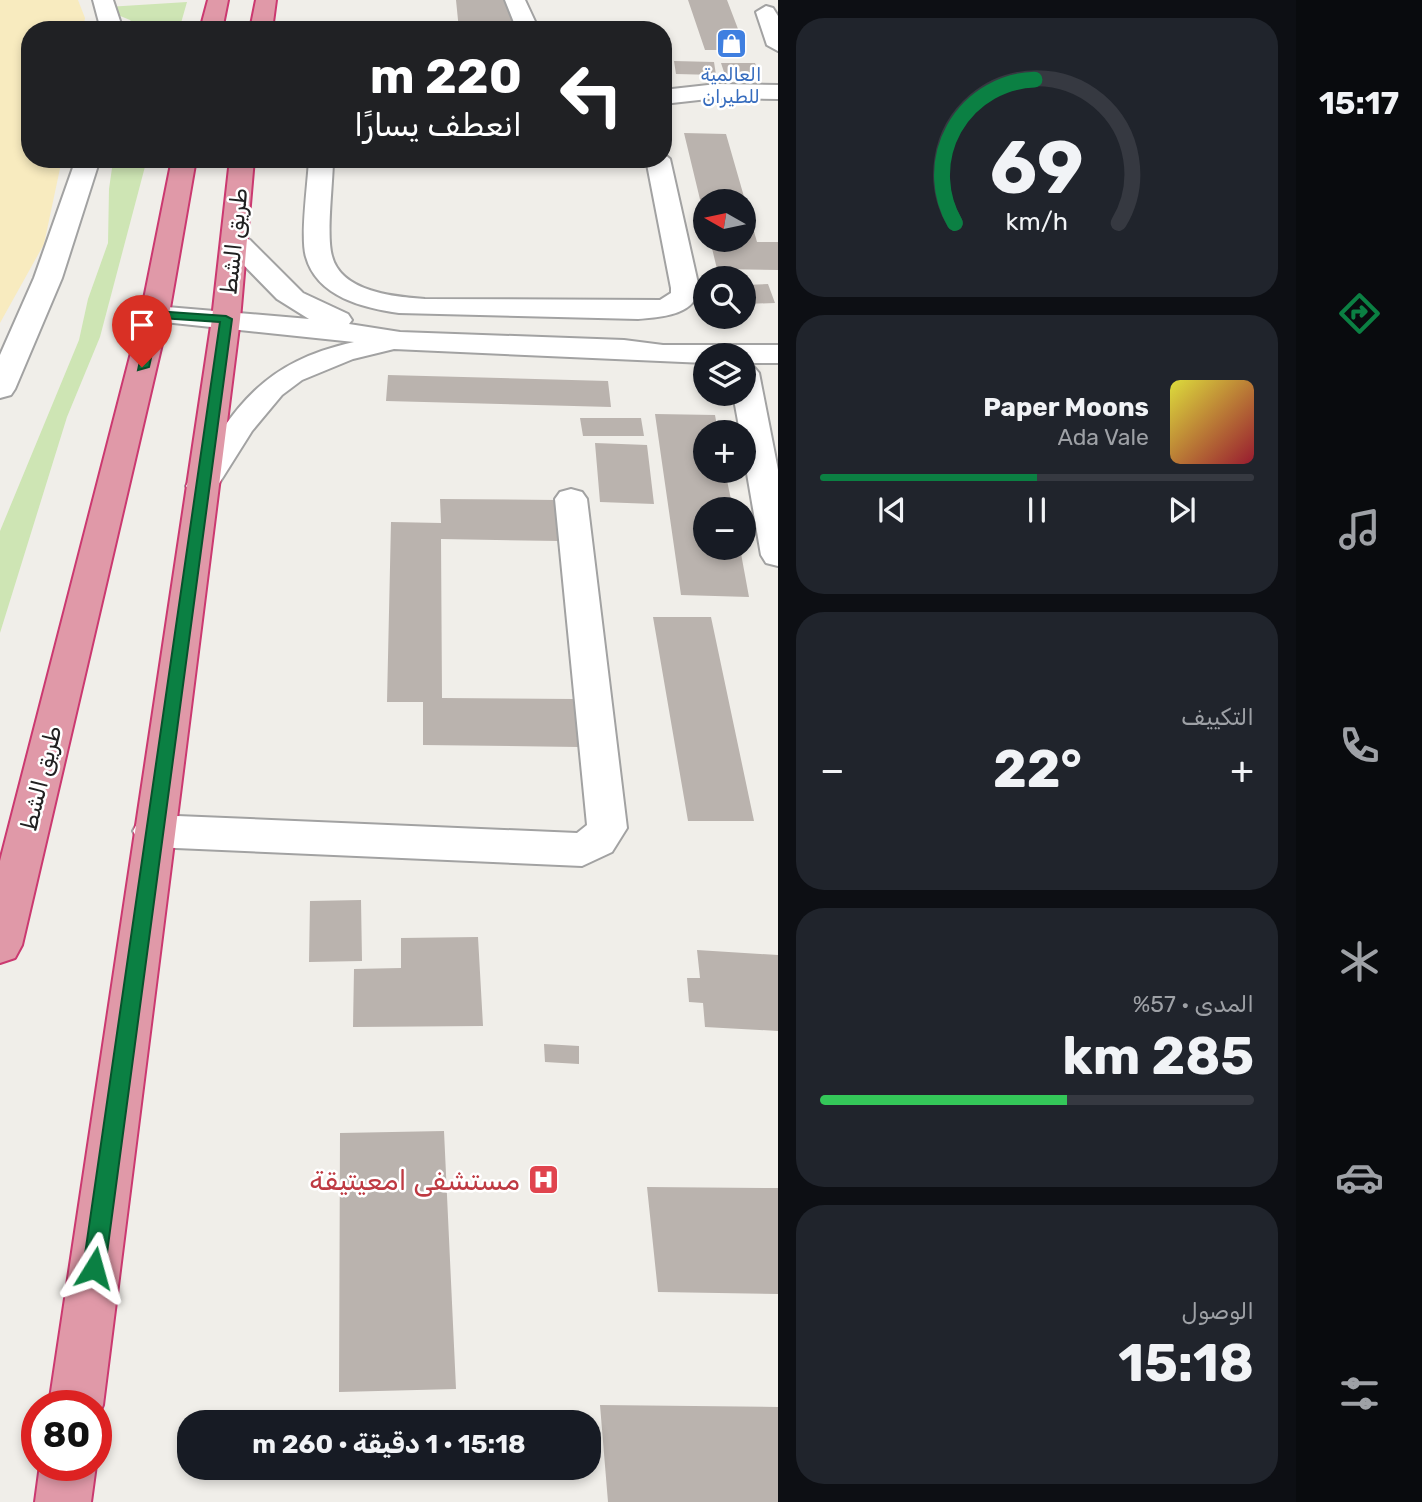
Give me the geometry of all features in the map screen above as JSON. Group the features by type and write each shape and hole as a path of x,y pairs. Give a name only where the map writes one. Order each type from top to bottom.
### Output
{"highway":[{"path":"213,21 218,0"},
{"path":"262,21 266,0"},
{"name":"طريق الشط","path":"0,946 155,314 182,168"},
{"name":"طريق الشط","path":"78,1390 153,831 226,319 241,168"},
{"path":"63,1502 66,1481"}],"street":[{"path":"103,0 109,21"},
{"path":"515,0 526,21"},
{"path":"766,12 778,45"},
{"path":"672,96 717,91 778,92"},
{"path":"672,111 778,113"},
{"path":"0,389 48,278 85,168"},
{"path":"321,168 318,255 323,268 334,281 351,291 372,300 422,307 638,311 667,308 684,296 685,289 660,168"},
{"path":"234,240 254,256 279,288 293,299 336,319 400,341"},
{"path":"155,314 321,328 400,341 624,349 693,354"},
{"path":"202,486 255,403 277,381 305,366 338,355 400,341"},
{"path":"624,349 661,342 778,342"},
{"path":"756,355 778,354"},
{"path":"750,406 778,555"},
{"path":"153,831 509,849 582,850 598,841 607,828 571,499"}],"green space":[{"path":"187,2 182,21 131,21 108,11 107,7"},
{"path":"112,168 145,168 100,337 67,417 0,633 0,531 79,340 88,299 108,243"}],"sand":[{"path":"0,0 78,0 84,21 21,21 21,168 60,168 44,244 0,323"}],"building":[{"path":"456,0 513,0 516,21 458,21"},
{"path":"688,0 727,0 746,50 705,50"},
{"path":"674,61 714,62 716,75 676,74"},
{"path":"721,63 755,63 759,75 725,75"},
{"path":"684,133 726,134 742,189 697,189"},
{"path":"756,239 757,242 778,242 778,270 756,270 756,266 716,266 713,252 756,252"},
{"path":"756,284 768,284 775,303 756,304"},
{"path":"388,375 608,381 611,407 386,401"},
{"path":"655,414 715,415 716,420 693,420 693,483 728,483 730,497 693,497 693,560 742,560 749,597 681,595"},
{"path":"580,418 641,418 644,436 583,436"},
{"path":"595,443 647,445 654,504 600,502"},
{"path":"440,499 556,500 560,541 441,539 442,698 574,699 579,747 423,745 423,702 387,702 391,522 441,523"},
{"path":"653,617 711,617 754,821 688,821"},
{"path":"361,900 362,961 309,962 310,901"},
{"path":"478,937 483,1026 353,1027 354,969 401,968 401,938"},
{"path":"697,950 778,955 778,1031 705,1027 703,1003 689,1002 687,978 700,978"},
{"path":"544,1044 579,1046 579,1064 545,1062"},
{"path":"444,1131 456,1389 339,1392 340,1133"},
{"path":"647,1187 778,1188 778,1294 658,1292"},
{"path":"600,1405 778,1407 778,1502 608,1502"}],"place":[{"name":"العالمية للطيران","path":"731,43"},
{"name":"مستشفى امعيتيقة","path":"543,1180"}],"route":[{"path":"94,1268 226,319 155,314 142,367"}]}
